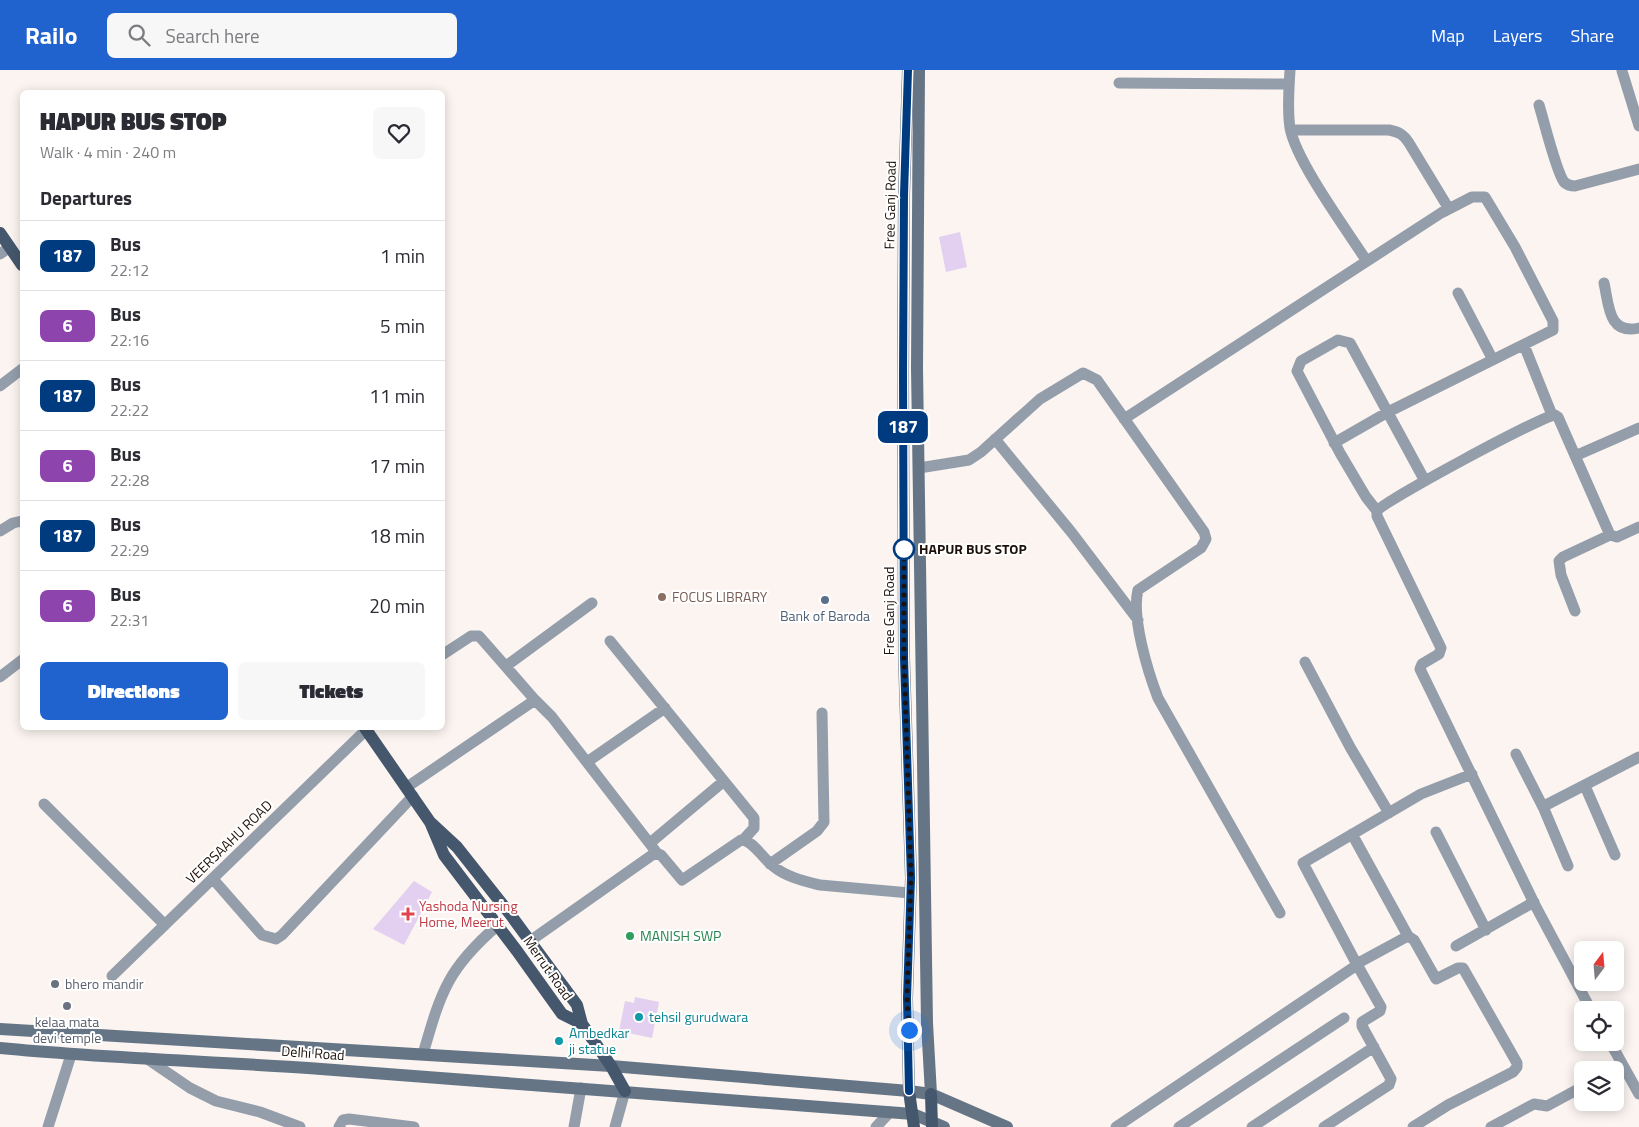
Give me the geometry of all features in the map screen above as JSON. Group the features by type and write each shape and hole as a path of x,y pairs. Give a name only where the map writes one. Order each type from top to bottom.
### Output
{"main road":[{"path":"0,233 5,250 20,263"},
{"name":"Merrut Road","path":"367,730 430,822 444,855 498,925 562,1014 582,1024"},
{"name":"Merrut Road","path":"430,822 457,847 577,1005 582,1024 611,1066 625,1091"},
{"path":"909,1091 914,1121"},
{"path":"931,1094 936,1125"}],"street":[{"name":"Free Ganj Road","path":"908,70 904,195 903,375 904,658 910,893 907,998 909,1091"},
{"path":"918,70 918,468 927,1023 931,1094"},
{"path":"1290,70 1291,130 1308,169 1366,260"},
{"path":"1622,71 1639,126"},
{"path":"1119,83 1290,84"},
{"path":"1539,105 1559,170 1564,182 1569,186 1639,169"},
{"path":"1291,130 1397,131 1404,135 1449,209"},
{"path":"1124,419 1366,260 1449,209 1472,197 1485,197 1515,247 1554,327 1551,331 1524,345 1388,412 1334,443"},
{"path":"1604,283 1613,320 1617,326 1624,330 1639,328"},
{"path":"1458,293 1492,360"},
{"path":"1378,511 1366,497 1334,443 1297,371 1301,360 1338,340 1347,341 1425,481"},
{"path":"1524,345 1552,415"},
{"path":"0,386 20,371"},
{"path":"918,468 969,460 1040,399 1083,373 1096,380 1204,532 1206,539 1201,548 1141,587 1137,594 1145,659 1158,698 1280,913"},
{"path":"1586,1001 1534,902 1420,669 1422,664 1439,654 1441,648 1377,516 1383,504 1552,415 1558,417 1610,535"},
{"path":"1575,456 1639,428"},
{"path":"995,439 1072,533 1139,620"},
{"path":"0,531 13,523 20,521"},
{"path":"1575,611 1561,575 1559,561 1564,556 1610,535 1617,537 1639,527"},
{"path":"506,666 592,603"},
{"path":"445,653 471,636 475,635 484,641 534,700 552,717 657,853 682,880 737,841 744,840 754,828 754,818 610,641"},
{"path":"0,677 20,662"},
{"path":"1305,662 1341,732 1389,813"},
{"path":"213,879 262,935 276,939 410,792 534,700"},
{"path":"587,762 665,708"},
{"path":"770,864 818,832 824,822 822,713"},
{"name":"VEERSAAHU ROAD","path":"112,976 364,730"},
{"path":"1516,754 1544,809 1568,866"},
{"path":"1544,809 1546,805 1639,757"},
{"path":"1324,1127 1389,1085 1391,1079 1362,1026 1362,1022 1380,1011 1381,1008 1303,864 1422,794 1472,774"},
{"path":"650,843 724,781"},
{"path":"1585,786 1615,855"},
{"path":"44,804 165,925"},
{"path":"1436,832 1486,930"},
{"path":"1352,834 1408,936 1414,940 1436,979 1439,980 1458,968 1463,968 1517,1066 1513,1072 1448,1106 1413,1127"},
{"path":"744,840 770,864 794,877 820,885 910,893"},
{"path":"530,941 657,853"},
{"path":"1456,946 1534,902"},
{"path":"423,1054 436,1009 447,982 469,950 498,925"},
{"path":"1116,1127 1356,963 1408,936"},
{"path":"1179,1127 1344,1018"},
{"name":"Delhi Road","path":"0,1029 611,1066 909,1091 931,1094 1006,1127"},
{"path":"128,1057 130,1037"},
{"path":"1252,1127 1374,1047"},
{"name":"Delhi Road","path":"0,1048 71,1055 146,1058 625,1091 890,1112 914,1121 936,1125"},
{"path":"48,1127 71,1055"},
{"path":"146,1058 190,1088 216,1102 266,1114 300,1127"},
{"path":"1624,1075 1639,1094"},
{"path":"756,1078 756,1101"},
{"path":"574,1127 581,1088"},
{"path":"615,1127 625,1091"},
{"path":"1491,1127 1534,1104 1548,1106 1574,1091"},
{"path":"876,1127 890,1112"},
{"path":"338,1127 343,1120 349,1119 414,1127"}],"building":[{"path":"960,232 967,267 946,272 939,237"},
{"path":"414,881 432,892 404,945 373,929"},
{"name":"tehsil gurudwara","path":"635,997 659,1002 652,1038 619,1031 625,1001 634,1003"}],"bus line":[{"name":"187","path":"908,70 904,195 903,375 904,658 911,878 907,998 909,1091"}],"place":[{"name":"HAPUR BUS STOP","path":"904,549"},
{"name":"FOCUS LIBRARY","path":"662,597"},
{"name":"Bank of Baroda","path":"825,600"},
{"name":"Yashoda Nursing Home, Meerut","path":"408,914"},
{"name":"MANISH SWP","path":"630,936"},
{"name":"bhero mandir","path":"55,984"},
{"name":"kelaa mata devi temple","path":"67,1006"},
{"name":"tehsil gurudwara","path":"639,1017"},
{"name":"Ambedkar ji statue","path":"559,1041"}],"route":[{"path":"904,549 904,545 904,658 911,878 907,998 909,1030"}]}
